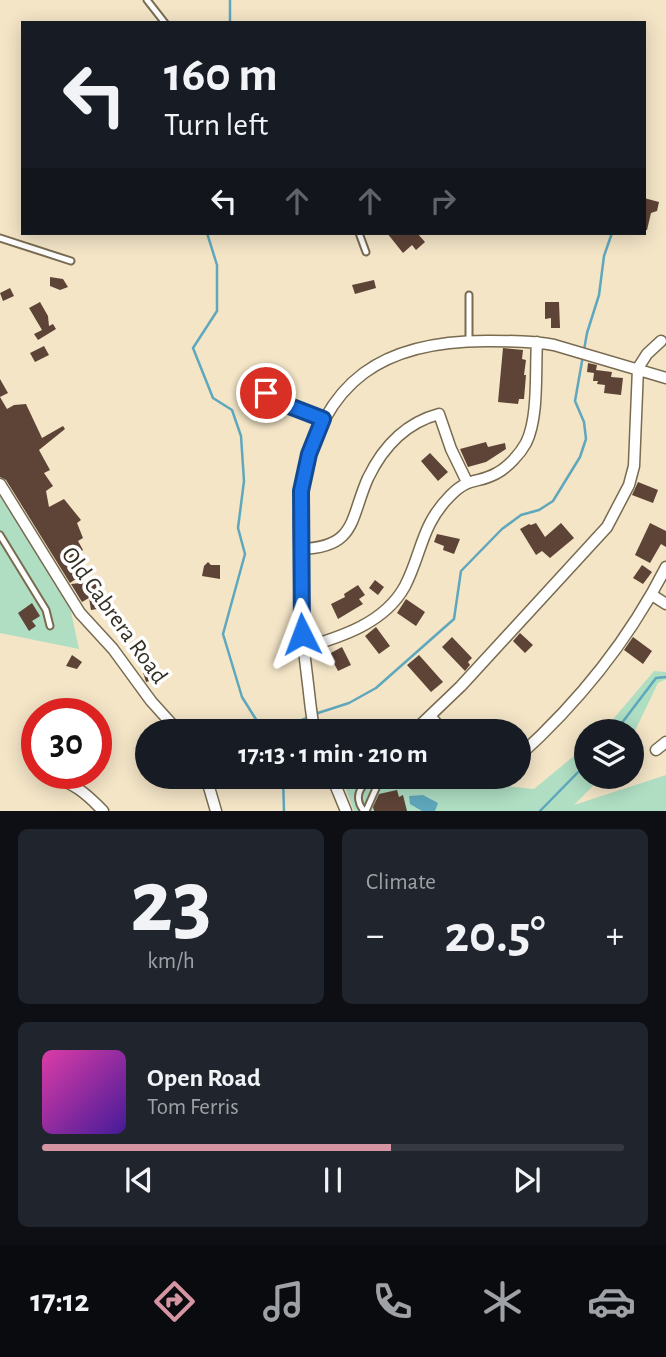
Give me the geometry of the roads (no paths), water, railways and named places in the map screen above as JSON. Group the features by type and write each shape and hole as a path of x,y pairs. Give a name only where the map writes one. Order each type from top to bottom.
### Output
{"street":[{"path":"313,719 300,620 301,491 309,454 323,419 340,394 364,371 397,354 433,344 469,341 537,342 554,345 666,378"},
{"path":"429,719 607,527 629,485 634,466 638,368 647,354 661,341"},
{"path":"303,648 328,641 365,625 388,609 404,586 425,531 440,506 467,482 496,474 514,459 526,443 533,425 537,342"},
{"path":"253,379 279,402 323,419"},
{"path":"300,549 317,549 334,542 350,528 368,478 384,451 405,429 421,419 439,414 451,449 467,482"},
{"name":"Old Cabrera Road","path":"0,484 80,612 113,649 167,719"},
{"path":"531,744 585,689 619,646 652,595 666,567"},
{"path":"652,595 666,604"},
{"path":"656,750 666,742"},
{"path":"79,789 103,811"},
{"path":"210,789 216,811"},
{"path":"339,789 346,811"}],"lane":[{"path":"147,0 163,21"},
{"path":"360,235 366,252"},
{"path":"0,238 71,261"},
{"path":"469,295 469,341"},
{"path":"0,535 46,610 50,626"},
{"path":"362,789 358,794 358,802 365,811 375,789"}],"water":[{"path":"423,795 438,803 435,811 422,811 410,804 409,796"}],"waterway":[{"path":"230,0 230,21"},
{"path":"208,235 217,265 217,311 193,348 213,398 232,410 241,436 244,481 238,528 245,554 223,634 242,697 256,719"},
{"path":"315,714 349,703 376,688 454,619 461,571 502,529 521,515 539,510 553,501 580,457 586,439 584,422 575,401 587,333 599,295 604,256 611,235"},
{"path":"625,719 656,678 666,677"},
{"path":"304,719 309,717"},
{"path":"540,811 574,776"},
{"path":"283,789 284,811"}]}
